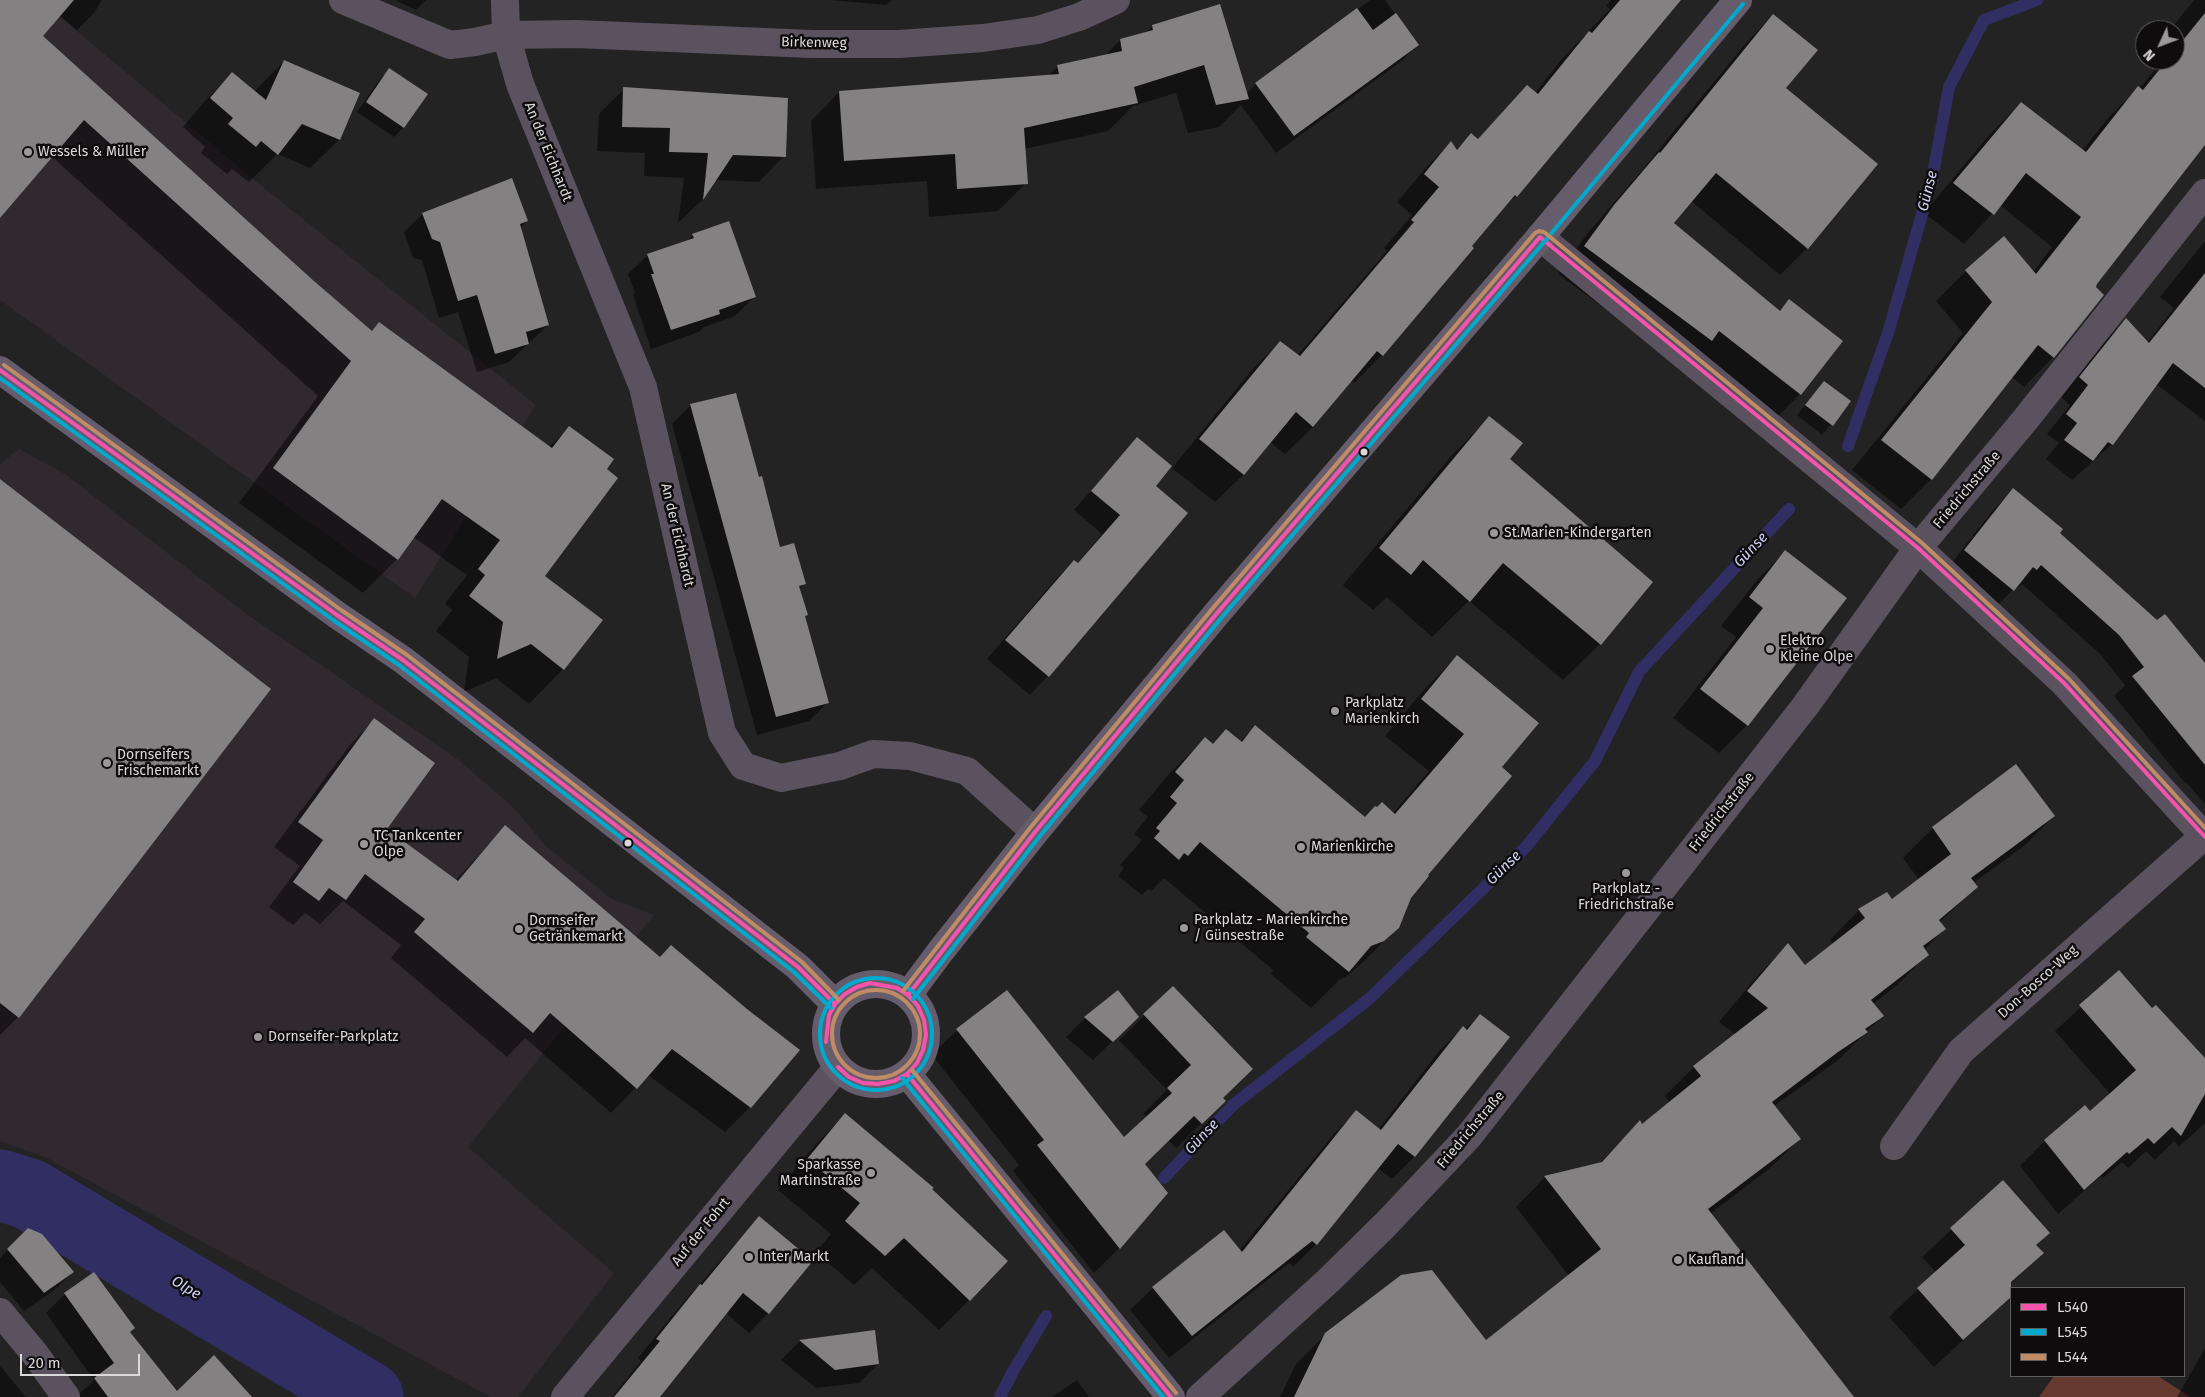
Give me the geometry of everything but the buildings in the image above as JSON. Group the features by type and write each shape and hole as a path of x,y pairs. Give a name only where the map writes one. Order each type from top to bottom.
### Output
{"street":[{"name":"Birkenweg","path":"343,0 450,45 506,35 576,34 812,44 900,44 983,38 1038,30 1080,17 1116,0"},
{"name":"An der Eichhardt","path":"505,0 506,35 520,84 642,387 722,733 743,766 781,778 840,766 873,754 910,756 967,772 1035,832"},
{"path":"908,995 1035,832 1218,612 1540,237 1738,0"},
{"name":"Friedrichstraße","path":"1200,1397 1328,1281 1386,1224 1469,1136 1806,705 1918,548 2031,412 2205,193"},
{"path":"1540,237 1918,548 2064,683 2204,837"},
{"path":"0,370 321,603 403,660 798,967 835,1004"},
{"name":"Don-Bosco-Weg","path":"1894,1146 1961,1051 2204,837"},
{"path":"870,983 896,988 908,995 918,1006 924,1020 926,1035 924,1050 917,1063 907,1074 894,1081 878,1084 863,1082 849,1077 838,1067 826,1042 829,1015 835,1004 845,994 857,987 870,983"},
{"name":"Auf der Fohrt","path":"565,1397 838,1067"},
{"path":"907,1074 1171,1397"},
{"path":"0,1312 35,1354 66,1397"}],"shaded area":[{"path":"0,0 40,0 253,179 536,405 415,598 0,300"},
{"path":"19,449 65,474 244,612 460,761 514,808 547,847 612,899 654,915 468,1147 614,1273 518,1397 491,1397 45,1157 0,1141 0,464"},
{"path":"2053,1377 2160,1377 2190,1397 2039,1397"}],"waterway":[{"name":"Günse","path":"1848,446 1888,333 1932,179 1949,87 1984,20 2037,0"},
{"name":"Günse","path":"1164,1178 1233,1105 1369,999 1525,848 1595,761 1639,672 1789,509"},
{"name":"Olpe","path":"0,1185 29,1194 368,1397"},
{"name":"Günse","path":"1000,1397 1046,1316"}],"transit line":[{"name":"L545","path":"913,999 1040,836 1223,616 1545,241 1743,4"},
{"name":"L544","path":"903,991 1030,828 1213,608 1535,233 1539,231 1544,232 1922,543 2069,679 2205,828"},
{"name":"L540","path":"908,995 1035,832 1218,612 1540,237 1918,548 2064,683 2205,837"},
{"name":"L544","path":"4,365 341,610 407,655 802,962 839,1000"},
{"name":"L540","path":"0,370 337,615 403,660 798,967 835,1004"},
{"name":"L545","path":"0,378 333,620 399,665 794,972 831,1008"},
{"name":"L545","path":"876,978 898,982 916,994 928,1012 932,1034 928,1056 916,1074 898,1086 876,1090 854,1086 836,1074 824,1056 820,1034 824,1012 836,994 854,982 876,978"},
{"name":"L540","path":"826,1042 829,1015 835,1004 845,994 857,987 870,983 897,988 908,995 918,1006 924,1020 926,1035 923,1050 917,1063 907,1074 894,1081 878,1084 863,1083 849,1077 838,1067"},
{"name":"L544","path":"876,990 893,994 907,1003 916,1017 920,1034 916,1051 907,1065 893,1074 876,1078 859,1074 845,1065 836,1051 832,1034 836,1017 845,1003 859,994 876,990"},
{"name":"L544","path":"912,1070 1176,1393"},
{"name":"L540","path":"907,1074 1171,1397"},
{"name":"L545","path":"902,1078 1163,1397"}],"place":[{"name":"Wessels & Müller","path":"28,152"},
{"name":"St.Marien-Kindergarten","path":"1494,533"},
{"name":"Elektro Kleine Olpe","path":"1770,649"},
{"name":"Parkplatz Marienkirch","path":"1335,711"},
{"name":"Dornseifers Frischemarkt","path":"107,763"},
{"name":"TC Tankcenter Olpe","path":"364,844"},
{"name":"Marienkirche","path":"1301,847"},
{"name":"Parkplatz - Friedrichstraße","path":"1626,873"},
{"name":"Parkplatz - Marienkirche / Günsestraße","path":"1184,928"},
{"name":"Dornseifer Getränkemarkt","path":"519,929"},
{"name":"Dornseifer-Parkplatz","path":"258,1037"},
{"name":"Sparkasse Martinstraße","path":"871,1173"},
{"name":"Inter Markt","path":"749,1257"},
{"name":"Kaufland","path":"1678,1260"}]}
